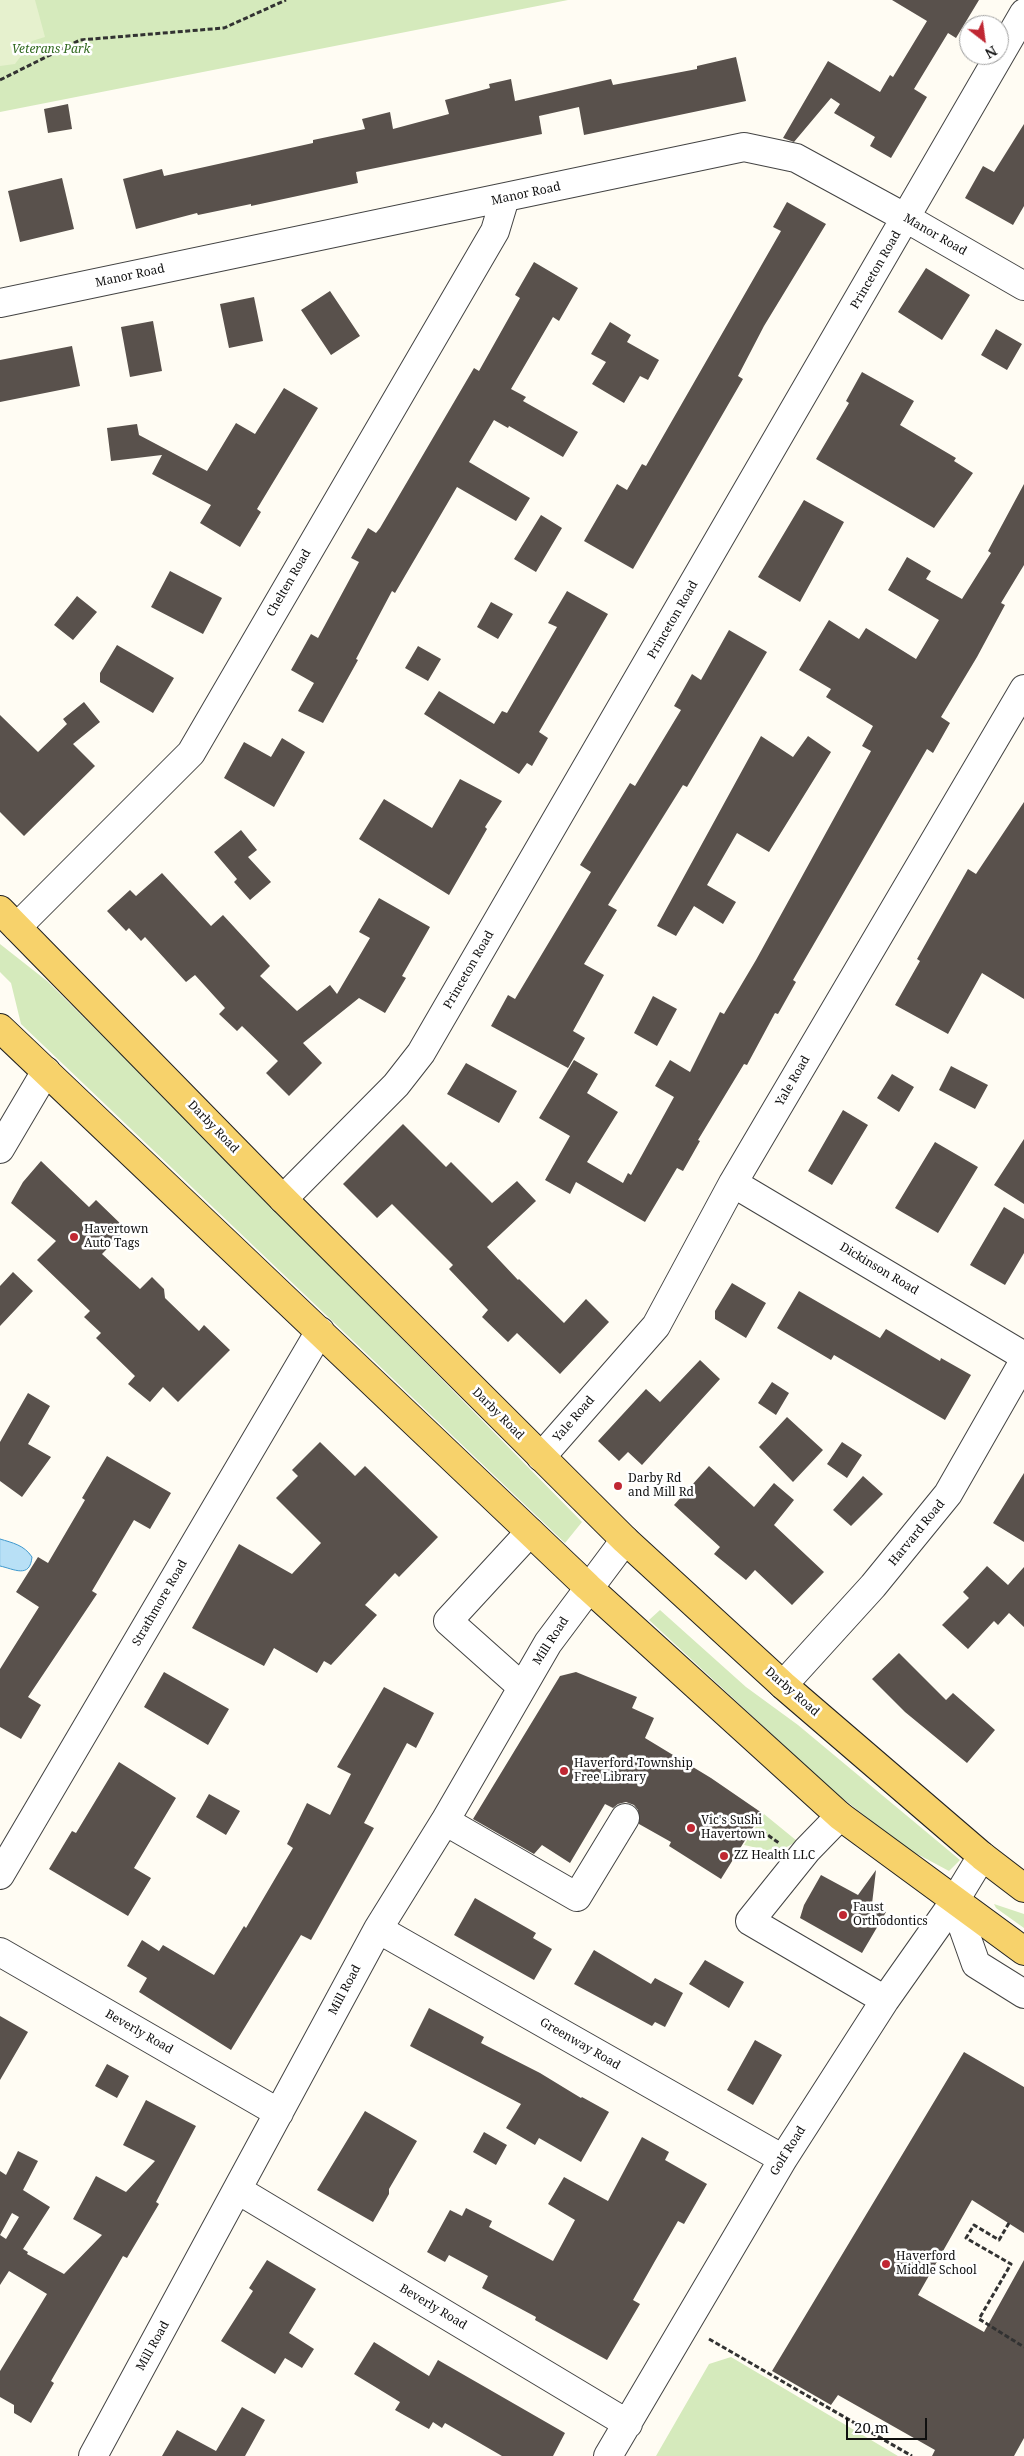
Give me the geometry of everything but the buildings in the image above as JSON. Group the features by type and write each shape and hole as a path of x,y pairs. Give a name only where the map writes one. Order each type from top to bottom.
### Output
{"main road":[{"name":"Darby Road","path":"9,919 283,1199 625,1540 783,1686 982,1856 1024,1888"},
{"path":"0,1028 588,1587 840,1816 954,1902 1024,1951"}],"street":[{"name":"Princeton Road","path":"283,1199 396,1085 421,1053 1024,14"},
{"name":"Manor Road","path":"0,303 744,147 796,158 906,218 1024,286"},
{"name":"Chelten Road","path":"9,919 191,753 494,231 505,198"},
{"name":"Yale Road","path":"540,1457 656,1326 733,1183 1024,689"},
{"path":"0,1149 46,1071"},
{"name":"Dickinson Road","path":"733,1183 1024,1356"},
{"name":"Strathmore Road","path":"0,1874 320,1331"},
{"name":"Harvard Road","path":"783,1686 873,1586 948,1494 1024,1361"},
{"path":"522,1687 448,1621 530,1532"},
{"name":"Mill Road","path":"93,2456 378,1929 445,1820 548,1643 625,1540"},
{"path":"840,1816 807,1850 750,1921 885,2000"},
{"path":"445,1820 578,1897 625,1818"},
{"name":"Golf Road","path":"608,2456 782,2159 885,2000 954,1902 982,1856"},
{"path":"954,1902 976,1964 1024,1994"},
{"name":"Greenway Road","path":"378,1929 782,2159"},
{"name":"Beverly Road","path":"0,1952 279,2113"},
{"name":"Beverly Road","path":"238,2190 628,2424"}],"path":[{"path":"0,80 80,40 224,28 286,0"},
{"path":"762,1831 777,1840 783,1850"},
{"path":"1009,2223 999,2240 974,2225 966,2238 1011,2264 979,2319 1024,2347"},
{"path":"685,2325 764,2373 912,2456"}],"green space":[{"name":"Veterans Park","path":"0,0 568,0 0,112"},
{"path":"0,0 35,0 45,37 32,41 15,64 0,66"},
{"path":"0,944 47,981 164,1097 582,1522 565,1543 21,1024 11,983 0,972"},
{"path":"660,1610 746,1687 798,1725 960,1860 949,1871 906,1848 832,1790 649,1620"},
{"path":"764,1814 797,1841 783,1849 777,1850 766,1850 744,1845"},
{"path":"994,1904 1024,1914 1024,1928 996,1908"},
{"path":"731,2357 898,2456 656,2456 709,2364"}],"water":[{"path":"0,1539 18,1545 29,1553 32,1557 28,1568 20,1571 0,1566"}],"place":[{"name":"Havertown Auto Tags","path":"74,1237"},
{"name":"Darby Rd and Mill Rd","path":"618,1486"},
{"name":"Haverford Township Free Library","path":"564,1771"},
{"name":"Vic's SuShi Havertown","path":"691,1828"},
{"name":"ZZ Health LLC","path":"724,1856"},
{"name":"Faust Orthodontics","path":"843,1915"},
{"name":"Haverford Middle School","path":"886,2264"}]}
